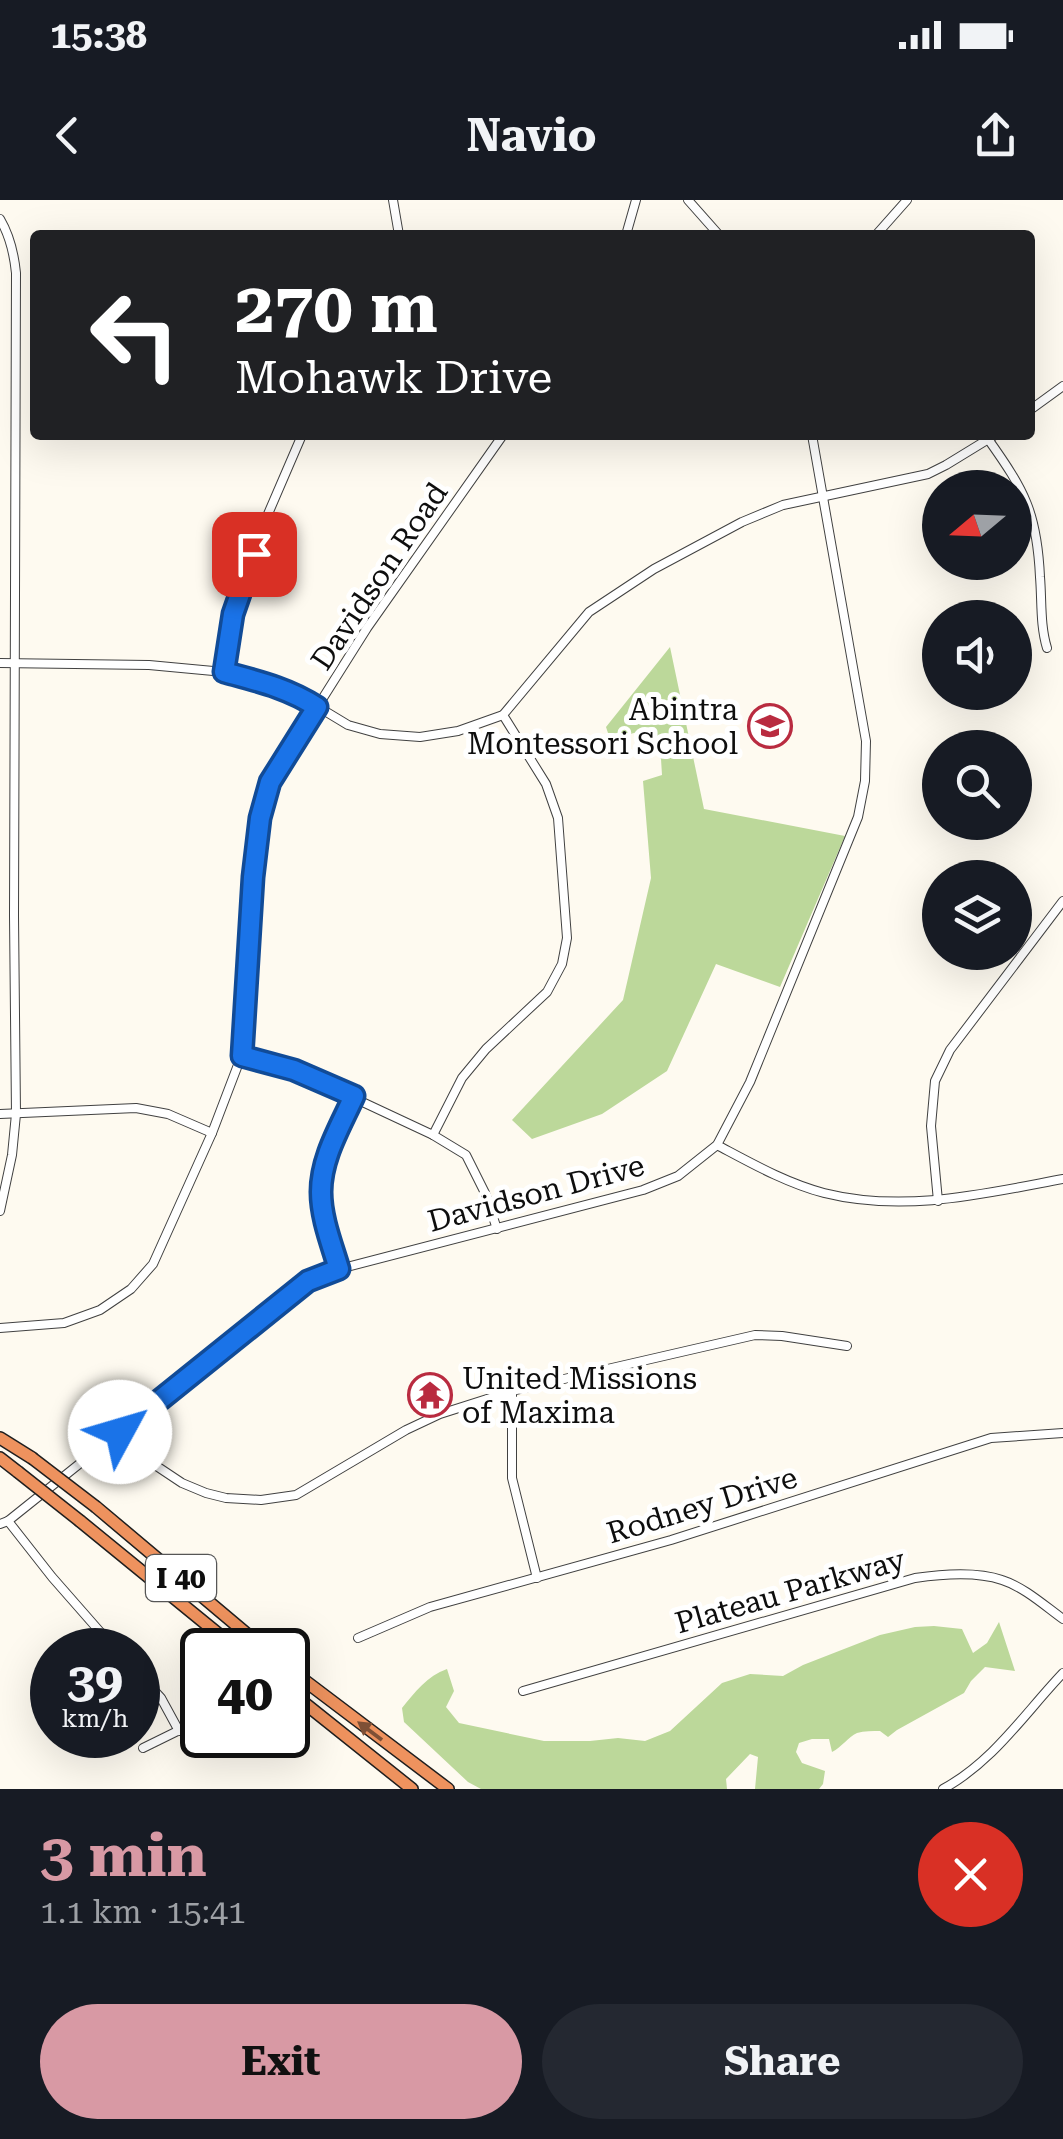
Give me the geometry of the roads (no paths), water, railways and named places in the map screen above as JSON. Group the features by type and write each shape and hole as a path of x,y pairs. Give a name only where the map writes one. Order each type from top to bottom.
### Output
{"highway":[{"name":"I 40","path":"0,1438 96,1507 240,1628"},
{"name":"I 40","path":"0,1458 211,1628"},
{"path":"310,1685 448,1789"},
{"path":"310,1708 412,1789"}],"street":[{"path":"393,200 399,230"},
{"path":"627,230 636,200"},
{"path":"688,200 715,230"},
{"path":"880,230 907,200"},
{"path":"0,219 9,237 16,273 16,1114 0,1211"},
{"path":"1035,406 1063,386"},
{"path":"224,672 233,614 268,514 300,440"},
{"name":"Davidson Road","path":"0,1328 64,1323 100,1310 131,1289 153,1264 242,1056 253,877 260,818 270,782 368,628 497,440"},
{"name":"Davidson Drive","path":"4,1522 308,1281 339,1269 642,1190 678,1176 717,1145 772,1029 858,817 865,781 864,727 813,440"},
{"path":"0,663 149,664 224,672 279,687 348,725 380,734 404,737 458,731 503,715 589,612 654,569 783,505 928,474 987,440"},
{"path":"994,440 1031,510 1047,648"},
{"path":"433,1135 462,1078 486,1049 547,992 562,964 567,938 558,818 546,784 503,715"},
{"path":"938,1201 931,1126 935,1081 950,1050 1063,901"},
{"path":"0,916 14,916"},
{"path":"242,1056 294,1070 354,1096 466,1156 485,1193 497,1229"},
{"path":"339,1269 321,1196 322,1174 354,1096"},
{"path":"0,1114 136,1108 168,1114 212,1133"},
{"path":"717,1145 767,1172 820,1192 859,1200 938,1201 1063,1179"},
{"path":"120,1432 149,1461 182,1483 226,1498 262,1500 296,1496 406,1430 442,1413 512,1391 755,1335 848,1346"},
{"path":"512,1391 512,1478 537,1578"},
{"name":"Rodney Drive","path":"358,1638 430,1607 670,1540 992,1438 1063,1434"},
{"path":"4,1522 97,1628"},
{"name":"Plateau Parkway","path":"523,1690 915,1578 951,1573 1003,1580 1063,1619"},
{"path":"943,1789 989,1756 1063,1673"},
{"path":"160,1697 180,1731 160,1740"}],"place":[{"name":"Abintra Montessori School","path":"770,726"},
{"name":"United Missions of Maxima","path":"430,1395"}]}
